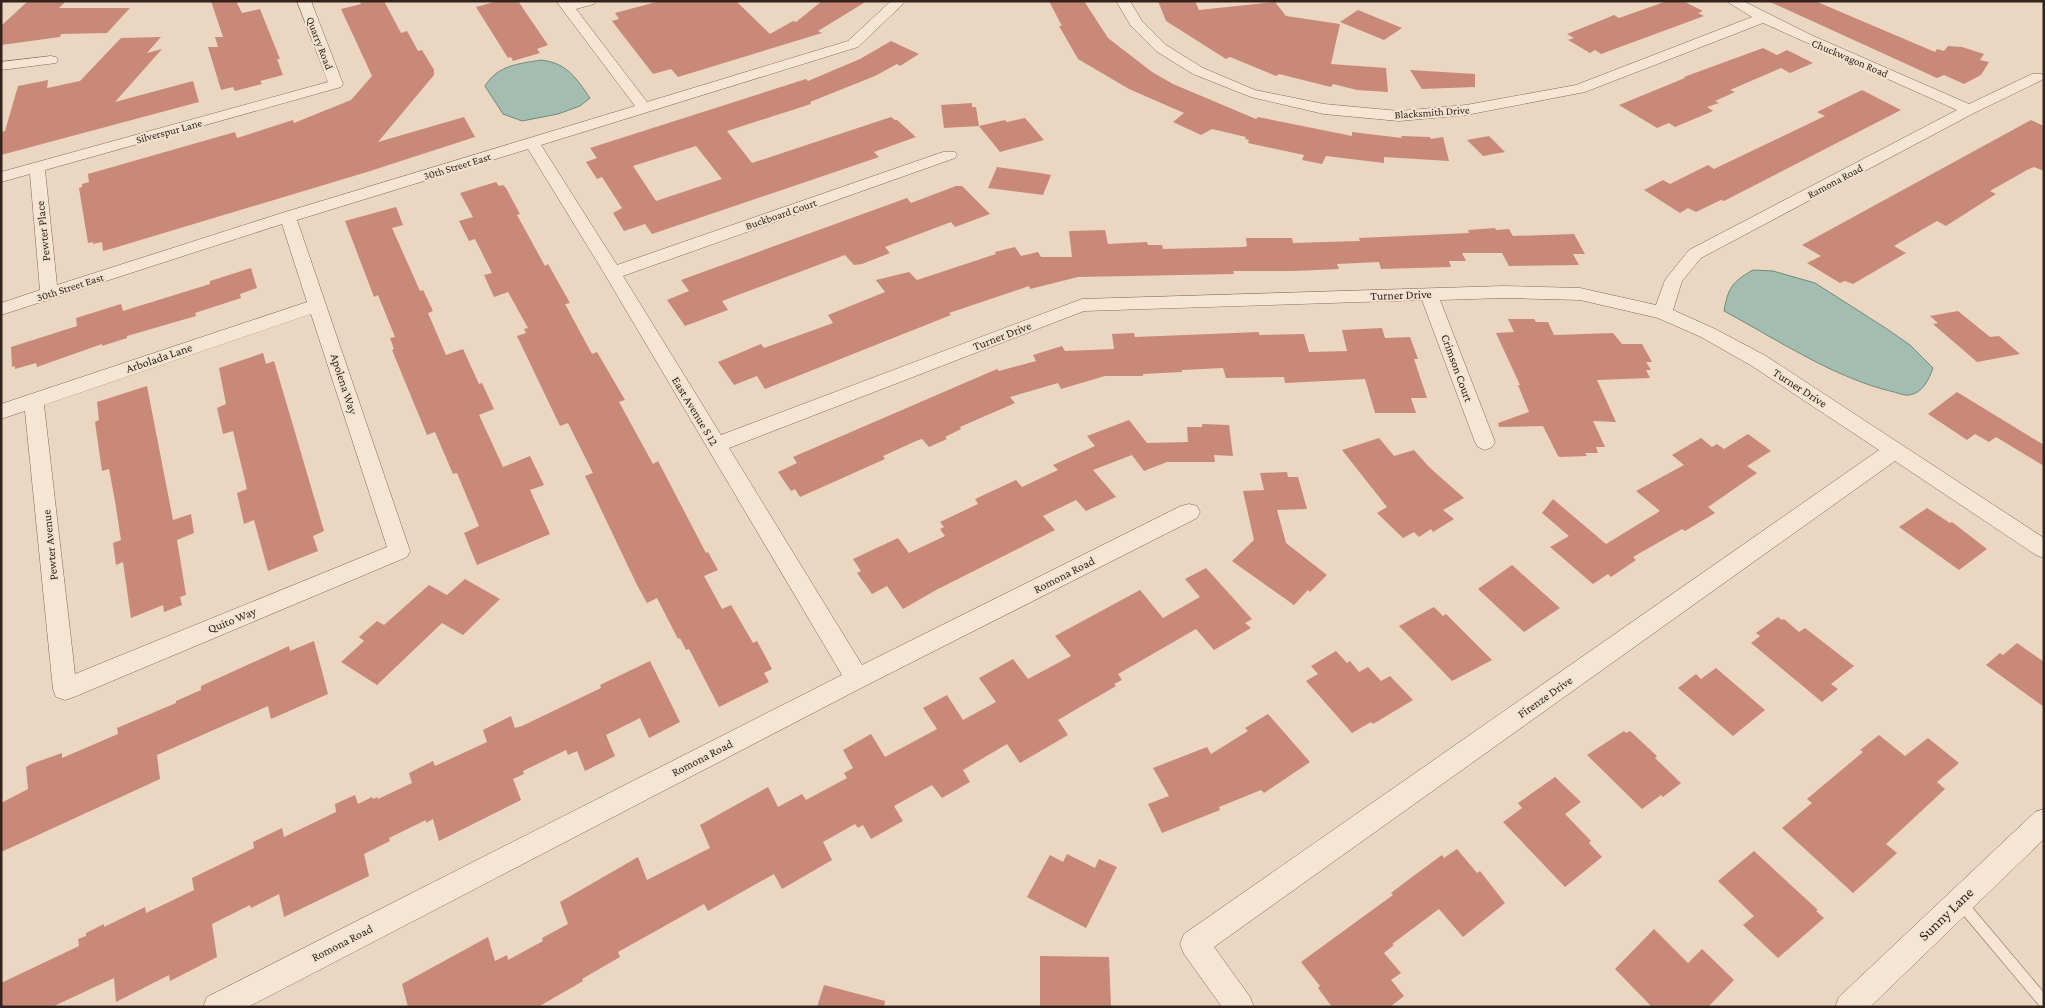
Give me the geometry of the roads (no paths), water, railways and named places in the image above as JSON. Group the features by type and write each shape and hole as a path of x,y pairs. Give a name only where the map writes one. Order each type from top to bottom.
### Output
{"street":[{"name":"Quarry Road","path":"304,1 336,84"},
{"path":"565,4 589,1"},
{"name":"30th Street East","path":"1,309 288,217 853,44 899,1"},
{"name":"Blacksmith Drive","path":"1123,1 1136,23 1161,48 1207,75 1251,93 1324,109 1400,116 1466,110 1580,90 1762,18"},
{"name":"Chuckwagon Road","path":"1733,1 1762,18 1969,110"},
{"path":"565,4 644,108"},
{"path":"1,66 51,60"},
{"name":"Ramona Road","path":"1663,313 1674,280 1695,254 1969,110 2037,77"},
{"name":"Silverspur Lane","path":"1,177 336,84"},
{"name":"East Avenue S 12","path":"532,143 613,273 857,679"},
{"name":"Buckboard Court","path":"613,273 949,156"},
{"name":"Pewter Place","path":"37,167 49,294"},
{"name":"Apolena Way","path":"288,217 399,552"},
{"name":"Turner Drive","path":"715,445 1082,305 1503,292 1580,294 1663,313 1708,333 1759,361 2044,549"},
{"name":"Crimson Court","path":"1429,294 1484,442"},
{"name":"Arbolada Lane","path":"1,412 318,305"},
{"name":"Pewter Avenue","path":"34,400 65,689"},
{"name":"Firenze Drive","path":"1240,1007 1194,944 1895,450"},
{"name":"Romona Road","path":"217,1007 857,679 1190,512"},
{"name":"Quito Way","path":"65,689 399,552"},
{"name":"Sunny Lane","path":"1849,1007 2044,821"}],"lane":[{"path":"1959,901 2044,1002"}]}
